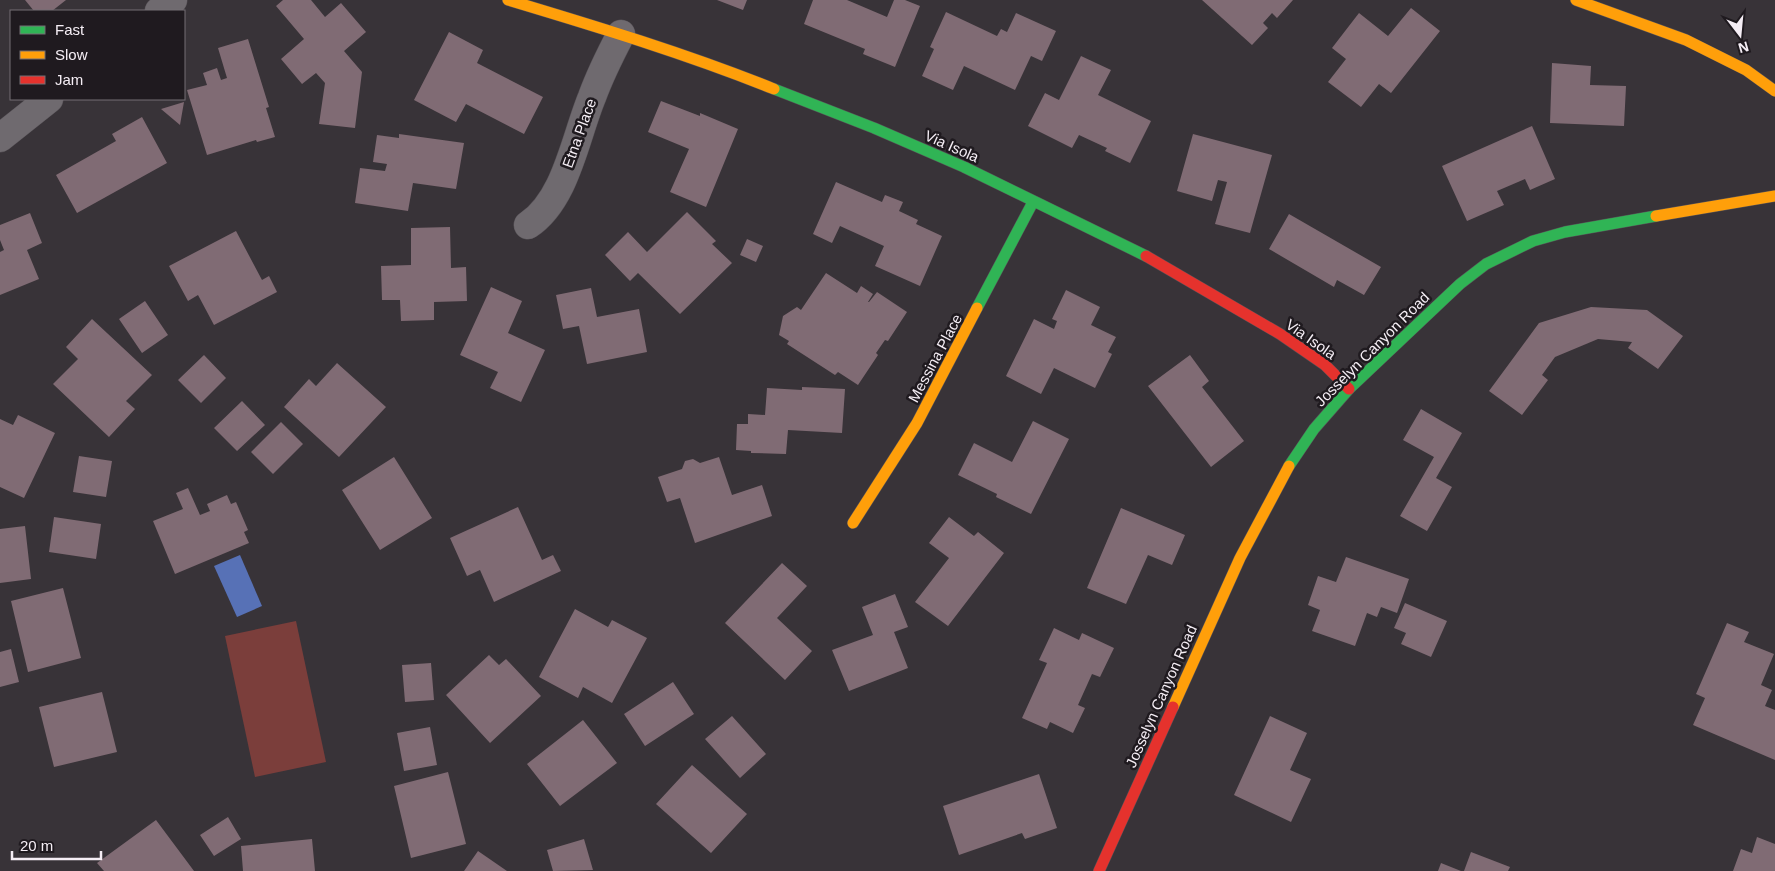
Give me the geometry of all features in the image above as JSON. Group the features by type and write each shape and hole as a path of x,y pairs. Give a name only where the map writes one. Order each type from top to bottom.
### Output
{"street":[{"path":"160,10 173,0"},
{"name":"Via Isola","path":"508,0 712,64 874,128 964,167 1138,252 1280,334 1325,365 1349,389"},
{"path":"1576,0 1686,40 1746,70 1775,91"},
{"name":"Etna Place","path":"528,225 544,212 552,201 568,163 591,98 621,34"},
{"path":"0,138 49,100"},
{"name":"Josselyn Canyon Road","path":"1098,871 1240,558 1288,468 1314,429 1349,389 1460,284 1486,264 1508,252 1533,241 1565,232 1775,196"},
{"name":"Messina Place","path":"854,523 917,423 1033,202"}],"shaded area":[{"path":"296,621 326,762 255,777 225,636"}],"water":[{"path":"240,555 262,606 237,617 214,566"}],"building":[{"path":"25,0 66,0 53,10 33,10"},
{"path":"283,0 311,0 325,17 341,3 366,32 344,51 362,72 355,128 319,124 325,83 316,73 302,84 281,59 304,39 276,6"},
{"path":"717,0 747,0 743,10"},
{"path":"813,0 847,0 887,17 894,0 905,0 920,6 895,67 863,54 865,49 804,24"},
{"path":"1202,0 1293,0 1277,18 1272,13 1263,23 1268,28 1252,45"},
{"path":"1411,8 1440,31 1391,93 1379,84 1361,107 1328,82 1346,59 1332,48 1359,13 1388,36"},
{"path":"946,12 997,36 1001,29 1007,32 1016,13 1056,31 1042,61 1031,56 1015,90 964,66 953,90 922,76 934,49 930,47"},
{"path":"449,32 483,50 477,63 543,97 524,134 466,104 456,122 414,100"},
{"path":"248,39 269,107 266,108 275,137 257,142 256,140 207,155 187,90 207,85 203,73 217,68 221,80 227,78 218,48"},
{"path":"1081,56 1111,70 1098,95 1151,121 1130,163 1105,151 1107,148 1079,135 1072,148 1028,126 1045,93 1059,100"},
{"path":"1552,63 1591,66 1590,85 1626,86 1624,126 1550,123"},
{"path":"661,101 700,116 700,113 738,129 706,207 670,192 689,149 648,132"},
{"path":"184,102 180,125 161,109"},
{"path":"142,117 167,163 77,213 56,175 116,141 112,134"},
{"path":"1532,126 1555,179 1530,190 1525,179 1497,191 1504,205 1467,221 1442,166"},
{"path":"399,134 464,143 456,189 413,183 408,211 355,203 360,168 385,171 387,164 373,162 377,135 399,138"},
{"path":"1193,134 1272,155 1250,233 1215,224 1227,182 1218,180 1212,201 1177,191"},
{"path":"836,182 882,202 885,195 903,202 899,211 918,220 916,224 942,236 920,286 875,266 884,246 840,226 832,243 813,234"},
{"path":"687,212 716,241 712,244 732,263 680,314 638,273 630,281 605,255 628,232 647,252"},
{"path":"30,213 42,243 27,250 39,279 0,295 0,252 4,250 0,240 0,225"},
{"path":"1289,214 1381,267 1364,295 1337,280 1334,287 1269,249"},
{"path":"450,227 451,268 466,267 467,301 434,302 434,320 401,321 400,300 382,300 381,266 411,265 411,228"},
{"path":"236,231 262,280 269,276 277,292 214,325 198,295 188,301 169,266"},
{"path":"747,239 763,246 756,262 740,255"},
{"path":"826,273 857,293 861,286 873,294 868,302 877,292 907,312 888,341 885,340 876,353 878,355 858,385 838,372 835,375 787,344 789,341 779,335 783,316 797,307 801,310"},
{"path":"491,287 522,301 508,333 545,350 521,402 490,388 498,372 460,355"},
{"path":"591,288 597,317 639,309 647,352 587,364 579,326 563,329 556,295"},
{"path":"1066,290 1100,307 1091,325 1116,337 1108,352 1112,354 1095,388 1054,368 1041,394 1006,376 1034,319 1054,329 1057,321 1052,319"},
{"path":"145,301 168,335 142,353 119,319"},
{"path":"1591,307 1647,310 1683,336 1658,369 1628,348 1632,342 1598,339 1555,357 1542,375 1548,380 1522,415 1489,391 1539,323"},
{"path":"92,319 152,375 126,401 135,409 109,437 53,384 78,359 66,347"},
{"path":"204,355 226,378 201,403 178,380"},
{"path":"1190,355 1209,381 1202,387 1244,441 1211,467 1148,386"},
{"path":"337,363 386,407 339,457 284,407 309,379 316,386"},
{"path":"802,387 845,389 842,433 788,430 786,454 751,453 751,451 736,450 737,424 748,424 748,414 765,415 767,388 802,390"},
{"path":"242,401 265,425 237,451 214,428"},
{"path":"1421,409 1462,433 1436,478 1452,487 1427,531 1400,516 1434,457 1403,440"},
{"path":"18,415 55,433 24,498 0,487 0,419 13,425"},
{"path":"1033,421 1069,439 1031,514 996,497 997,494 958,475 974,443 1012,462"},
{"path":"281,422 303,444 273,474 251,452"},
{"path":"79,456 112,461 106,497 73,492"},
{"path":"394,457 432,518 380,550 342,490"},
{"path":"719,457 732,495 762,485 772,516 695,543 680,498 667,502 658,477 682,469 685,461 693,459 700,463"},
{"path":"188,488 200,515 210,511 207,504 227,495 231,504 236,502 248,530 244,532 249,543 175,574 153,521 183,509 176,493"},
{"path":"518,507 542,560 553,555 561,571 494,602 480,570 467,576 450,538"},
{"path":"1121,508 1185,535 1172,565 1148,555 1126,604 1087,588"},
{"path":"54,517 101,524 96,559 49,552"},
{"path":"949,517 974,536 978,532 1004,553 948,626 915,602 949,558 929,543"},
{"path":"25,526 31,579 0,583 0,529"},
{"path":"1346,557 1409,579 1397,613 1381,607 1377,617 1367,613 1355,646 1312,631 1320,610 1308,605 1318,576 1336,582"},
{"path":"782,563 807,586 777,618 812,651 785,680 725,623"},
{"path":"63,588 81,658 28,672 11,601"},
{"path":"895,594 908,627 894,632 908,668 849,691 832,650 873,635 862,607"},
{"path":"1405,603 1447,621 1431,657 1401,644 1406,633 1394,628"},
{"path":"575,609 608,627 612,620 647,638 612,703 583,687 578,698 539,677"},
{"path":"1727,623 1749,632 1744,642 1774,654 1761,685 1772,690 1765,706 1775,710 1775,760 1693,725 1705,698 1696,694"},
{"path":"1054,628 1079,640 1082,633 1114,648 1100,677 1092,674 1078,705 1085,708 1073,733 1050,722 1047,729 1022,718 1047,663 1039,660"},
{"path":"11,649 19,682 0,687 0,652"},
{"path":"489,655 499,665 506,659 541,696 490,743 446,695"},
{"path":"431,663 434,700 405,702 402,665"},
{"path":"673,682 694,714 645,746 624,714"},
{"path":"102,692 117,752 54,767 39,707"},
{"path":"732,716 766,754 740,778 705,739"},
{"path":"1270,716 1307,733 1290,770 1311,779 1291,822 1234,795"},
{"path":"583,720 617,763 560,806 527,764"},
{"path":"430,727 437,765 404,771 397,733"},
{"path":"692,765 747,814 711,853 656,804"},
{"path":"448,772 466,844 411,858 394,786"},
{"path":"1039,774 1057,828 1025,839 1022,833 959,855 943,806"},
{"path":"228,817 241,839 214,856 200,835"},
{"path":"156,820 194,871 104,871 97,863"},
{"path":"1757,837 1775,844 1775,871 1733,871 1741,849 1752,853"},
{"path":"312,839 315,871 243,871 241,846"},
{"path":"584,839 593,870 553,871 547,850"},
{"path":"478,851 507,871 464,871"},
{"path":"1471,852 1510,867 1508,871 1464,871"},
{"path":"1441,863 1461,871 1438,871"}],"traffic: fast":[{"path":"774,89 874,128 964,167 1146,256"},
{"path":"977,308 1033,202"},
{"path":"1289,466 1314,429 1349,389 1460,284 1486,264 1533,241 1565,232 1656,216"}],"traffic: slow":[{"path":"508,0 675,53 774,89"},
{"path":"1576,0 1686,40 1746,70 1775,91"},
{"path":"1656,216 1775,196"},
{"path":"853,523 917,423 977,308"},
{"path":"1173,707 1240,558 1289,466"}],"traffic: jam":[{"path":"1146,256 1280,334 1325,365 1349,389"},
{"path":"1099,871 1173,707"}]}
